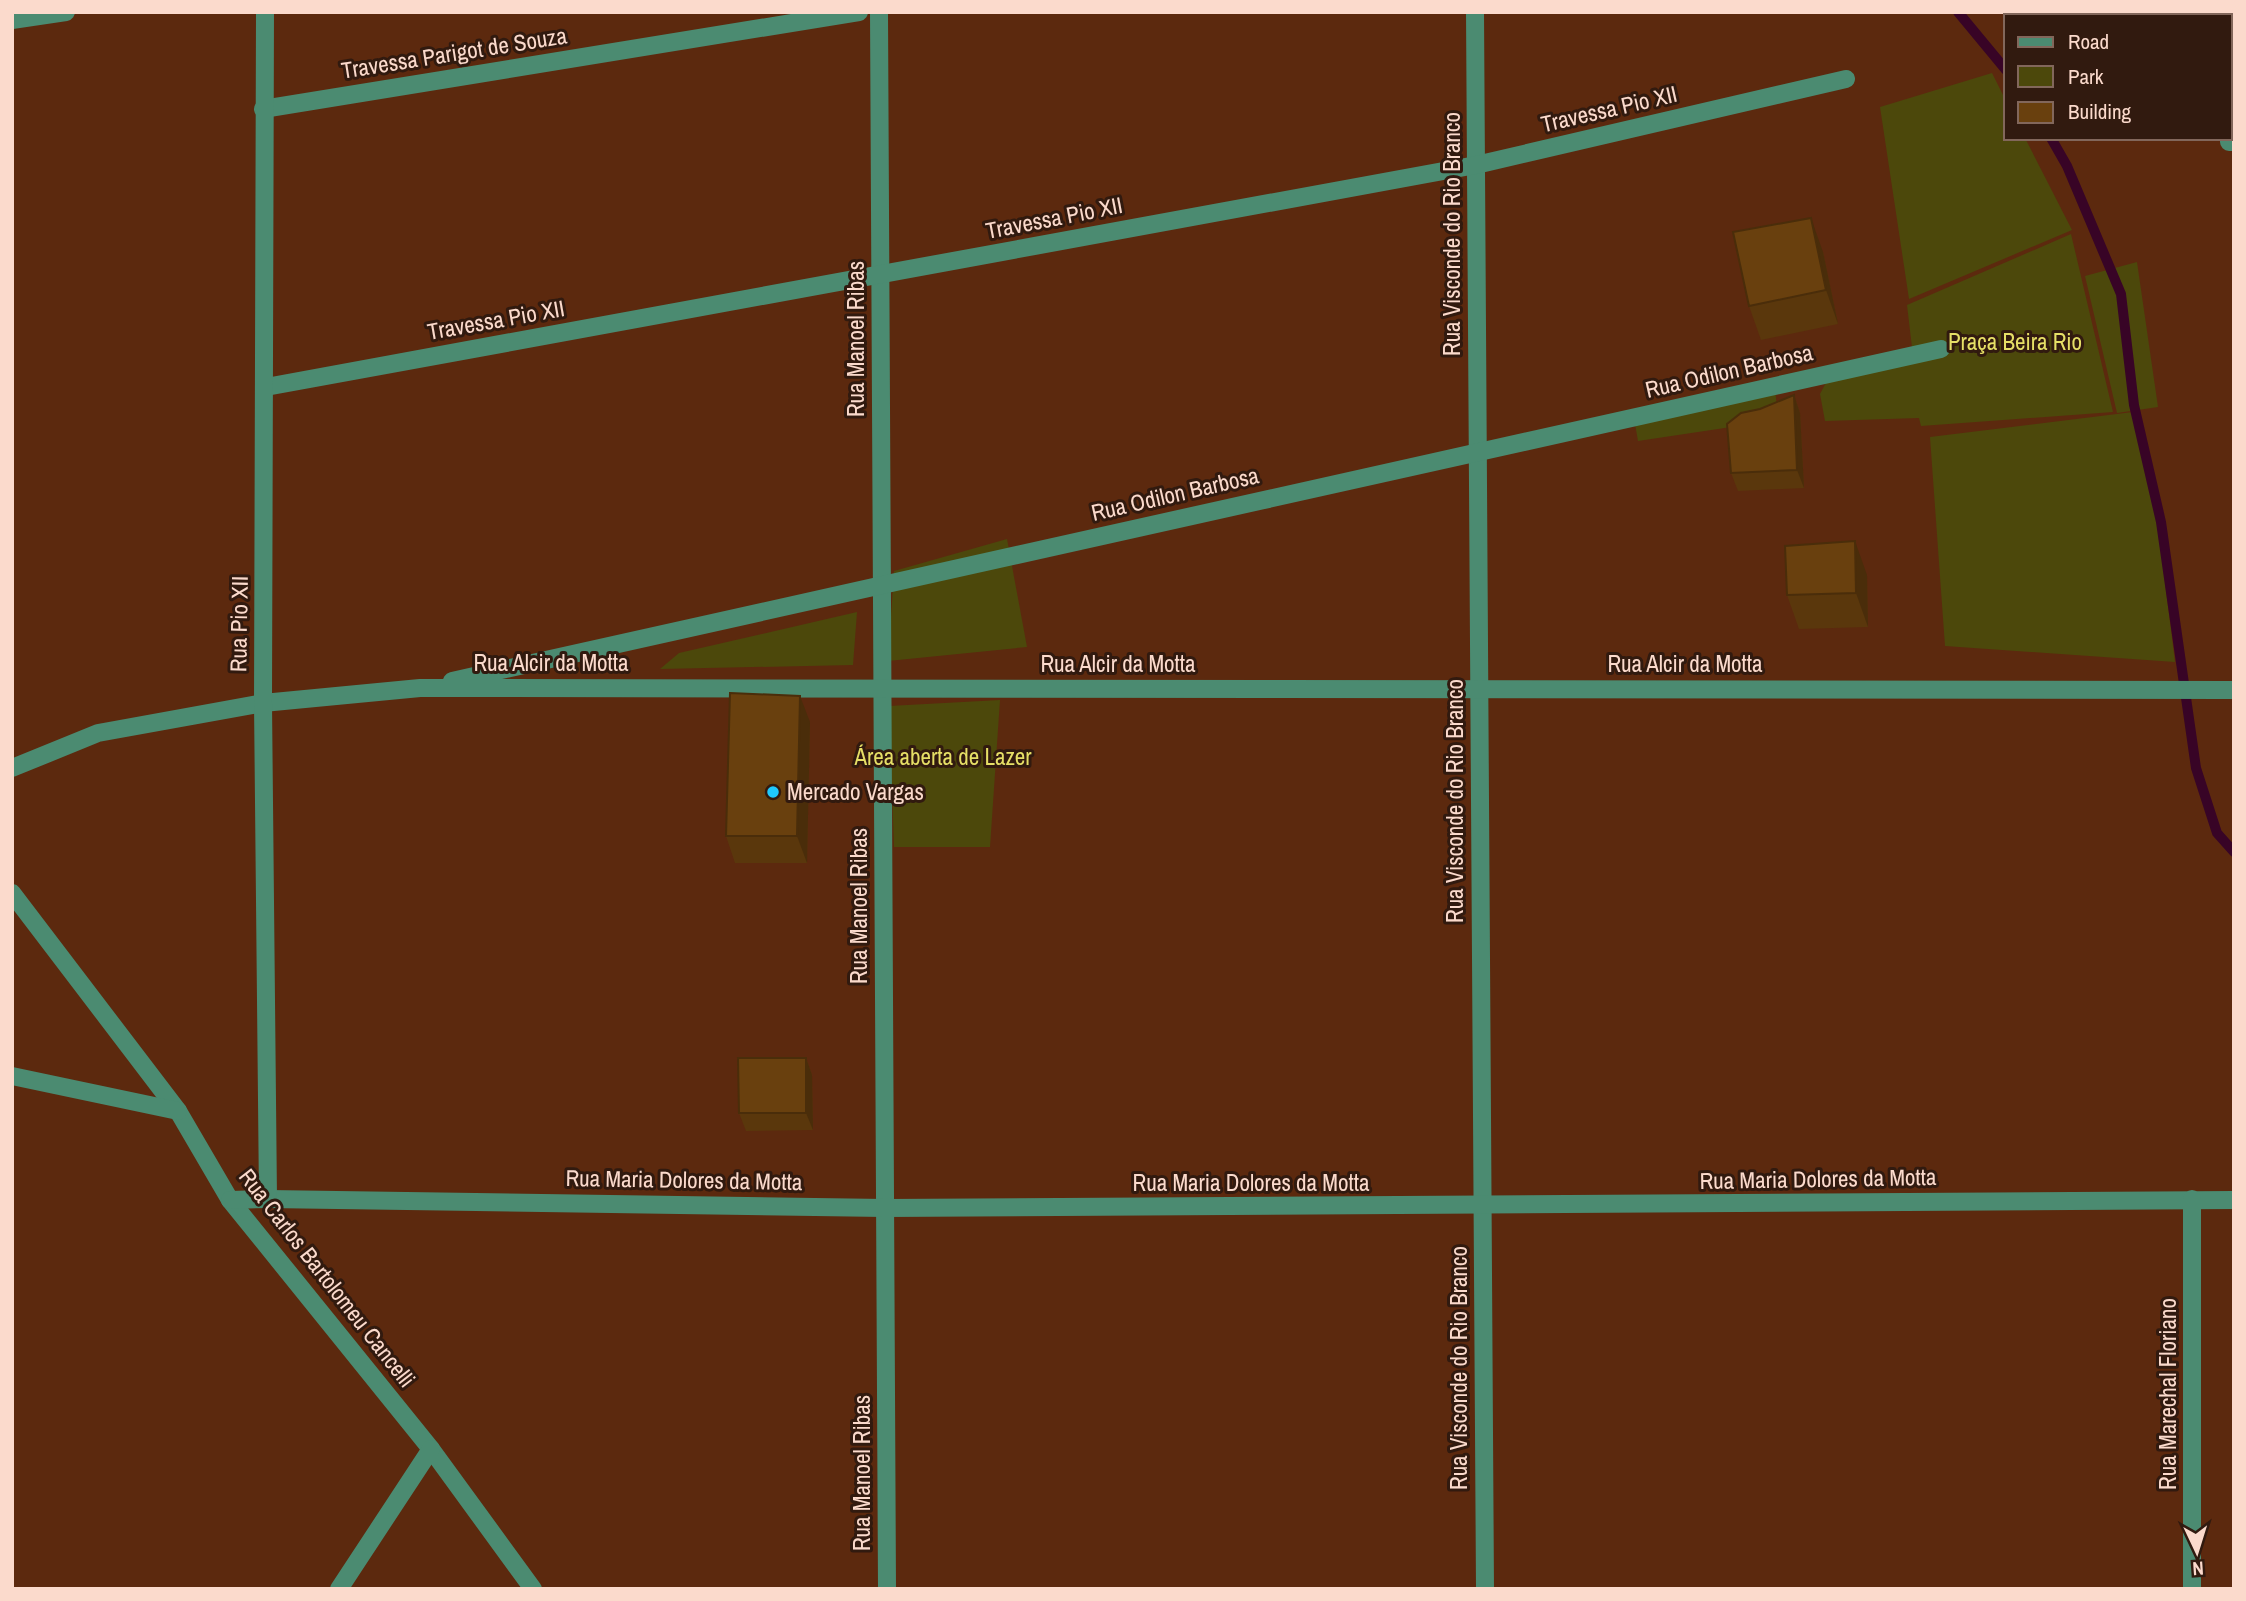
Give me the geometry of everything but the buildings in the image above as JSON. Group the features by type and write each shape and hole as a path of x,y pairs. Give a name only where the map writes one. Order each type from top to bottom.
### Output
{"street":[{"path":"12,20 66,12"},
{"name":"Rua Pio XII","path":"265,12 263,703 268,1199"},
{"name":"Travessa Parigot de Souza","path":"263,109 859,12"},
{"name":"Rua Manoel Ribas","path":"879,12 887,1589"},
{"name":"Rua Visconde do Rio Branco","path":"1475,12 1485,1589"},
{"name":"Travessa Pio XII","path":"266,387 1476,165 1846,79"},
{"name":"Rua Odilon Barbosa","path":"420,688 1941,349"},
{"name":"Rua Alcir da Motta","path":"12,768 98,733 263,703 420,688 2233,690"},
{"name":"Rua Carlos Bartolomeu Cancelli","path":"12,893 178,1111 230,1200 431,1449 533,1589"},
{"path":"12,1076 178,1111"},
{"path":"230,1200 268,1199"},
{"name":"Rua Maria Dolores da Motta","path":"268,1199 885,1208 2234,1200"},
{"name":"Rua Marechal Floriano","path":"2192,1199 2192,1589"},
{"path":"339,1589 431,1449"}],"green space":[{"path":"1992,73 2004,97 2004,140 2026,140 2072,230 1909,299 1880,107"},
{"name":"Praça Beira Rio","path":"2071,234 2113,412 1921,426 1919,418 1825,421 1820,394 1830,375 1913,356 1907,305"},
{"path":"2137,262 2158,407 2117,413 2085,276"},
{"path":"1775,387 1778,420 1638,441 1634,418"},
{"path":"2133,412 2158,526 2175,662 1945,646 1930,437"},
{"path":"1007,539 1027,647 888,661 894,571"},
{"path":"857,612 853,665 660,669 679,653"},
{"name":"Área aberta de Lazer","path":"1000,700 990,847 894,847 889,706"}],"waterway":[{"path":"1958,12 2004,68"},
{"path":"2052,140 2067,166 2121,294 2134,405 2161,522 2196,768 2217,833 2234,852"}],"place":[{"name":"Mercado Vargas","path":"773,792"}]}
